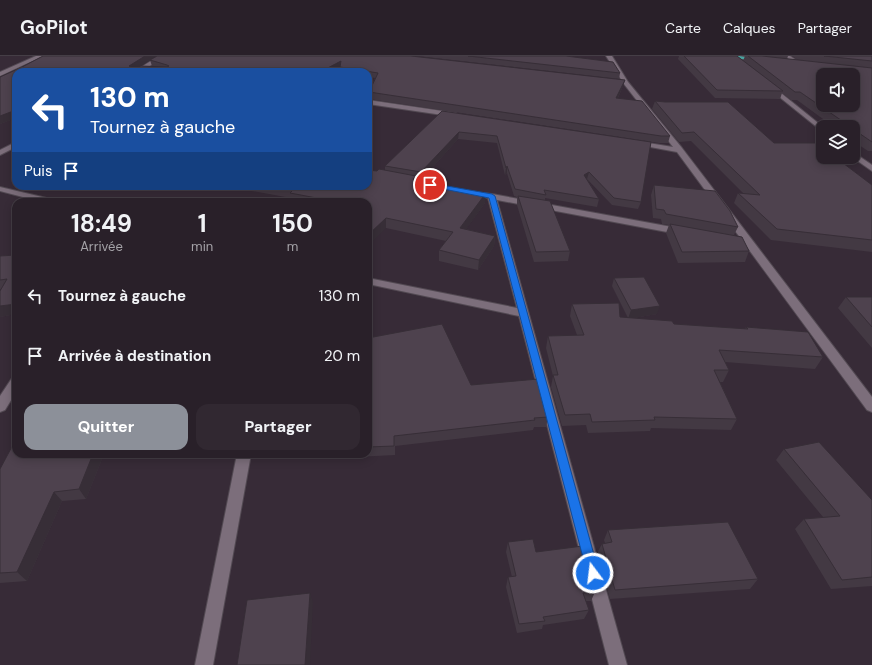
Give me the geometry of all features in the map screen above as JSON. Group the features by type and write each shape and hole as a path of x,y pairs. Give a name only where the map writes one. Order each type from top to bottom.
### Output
{"main road":[{"path":"729,56 769,61"},
{"path":"784,62 806,65"}],"street":[{"path":"13,68 40,56"},
{"path":"142,68 163,56"},
{"path":"609,56 622,83 679,150 748,244 872,407"},
{"path":"729,56 744,66"},
{"path":"786,56 799,64"},
{"path":"0,74 12,69"},
{"path":"762,81 816,124"},
{"path":"372,103 460,116"},
{"path":"632,142 679,150"},
{"path":"0,153 12,146"},
{"path":"860,160 872,169"},
{"path":"0,189 36,198"},
{"path":"476,193 694,234"},
{"path":"492,196 618,665"},
{"path":"733,241 748,244"},
{"path":"372,282 523,313"},
{"path":"0,407 12,388"},
{"path":"204,665 243,458"}],"building":[{"path":"43,56 145,56 129,66 167,67 169,66 150,60 157,56 411,56 625,80 616,98 642,101 670,136 661,136 372,92 372,86 378,73 372,72 372,68 340,67 341,61 328,68 20,68"},
{"path":"468,56 566,56 613,62 620,73"},
{"path":"684,56 737,56 783,91 717,90"},
{"path":"748,56 762,56 872,68 872,142 860,134 860,120 841,120 829,112 860,112 860,68 816,68 816,103 800,92 795,92"},
{"path":"824,56 872,56 872,61"},
{"path":"12,72 12,112 0,116 0,77"},
{"path":"655,101 728,102 774,143 816,143 816,164 844,164 872,185 872,240 777,229 738,193 760,195 694,132 682,133"},
{"path":"442,111 651,142 641,202 614,198 589,172 584,175 599,199 544,190 546,195 515,189 507,166 506,168 497,136 459,132 421,172 385,166"},
{"path":"379,169 416,176 413,179 486,193 460,228 495,236 479,260 439,250 453,232 386,218 372,231 372,198 317,198 290,193 293,190 372,190 372,170 377,171"},
{"path":"654,185 715,191 730,211 738,227 666,214 664,210 656,209"},
{"path":"518,196 550,201 570,251 536,252"},
{"path":"670,224 742,237 749,251 682,252"},
{"path":"12,255 12,304 0,306 0,291 7,279 0,280 0,256"},
{"path":"644,277 660,306 631,310 614,278"},
{"path":"846,297 872,297 872,327"},
{"path":"619,303 620,317 672,321 674,324 748,329 746,327 808,332 823,357 719,350 729,370 714,370 737,419 654,417 655,420 592,422 590,414 565,415 553,375 558,375 548,336 584,335 572,304"},
{"path":"442,324 471,385 538,379 548,417 534,418 535,420 394,436 394,446 372,447 372,337"},
{"path":"819,442 872,500 872,577 842,580 804,519 840,516 784,449"},
{"path":"12,446 12,458 91,458 79,489 54,492 17,572 0,573 0,469"},
{"path":"728,522 758,579 615,590 602,544 612,542 608,530"},
{"path":"533,539 536,552 583,546 595,592 583,593 589,610 543,617 545,621 519,624 508,577 516,576 508,542"},
{"path":"310,593 305,665 237,665 247,600"}],"route":[{"path":"430,185 492,196 593,573"}]}
